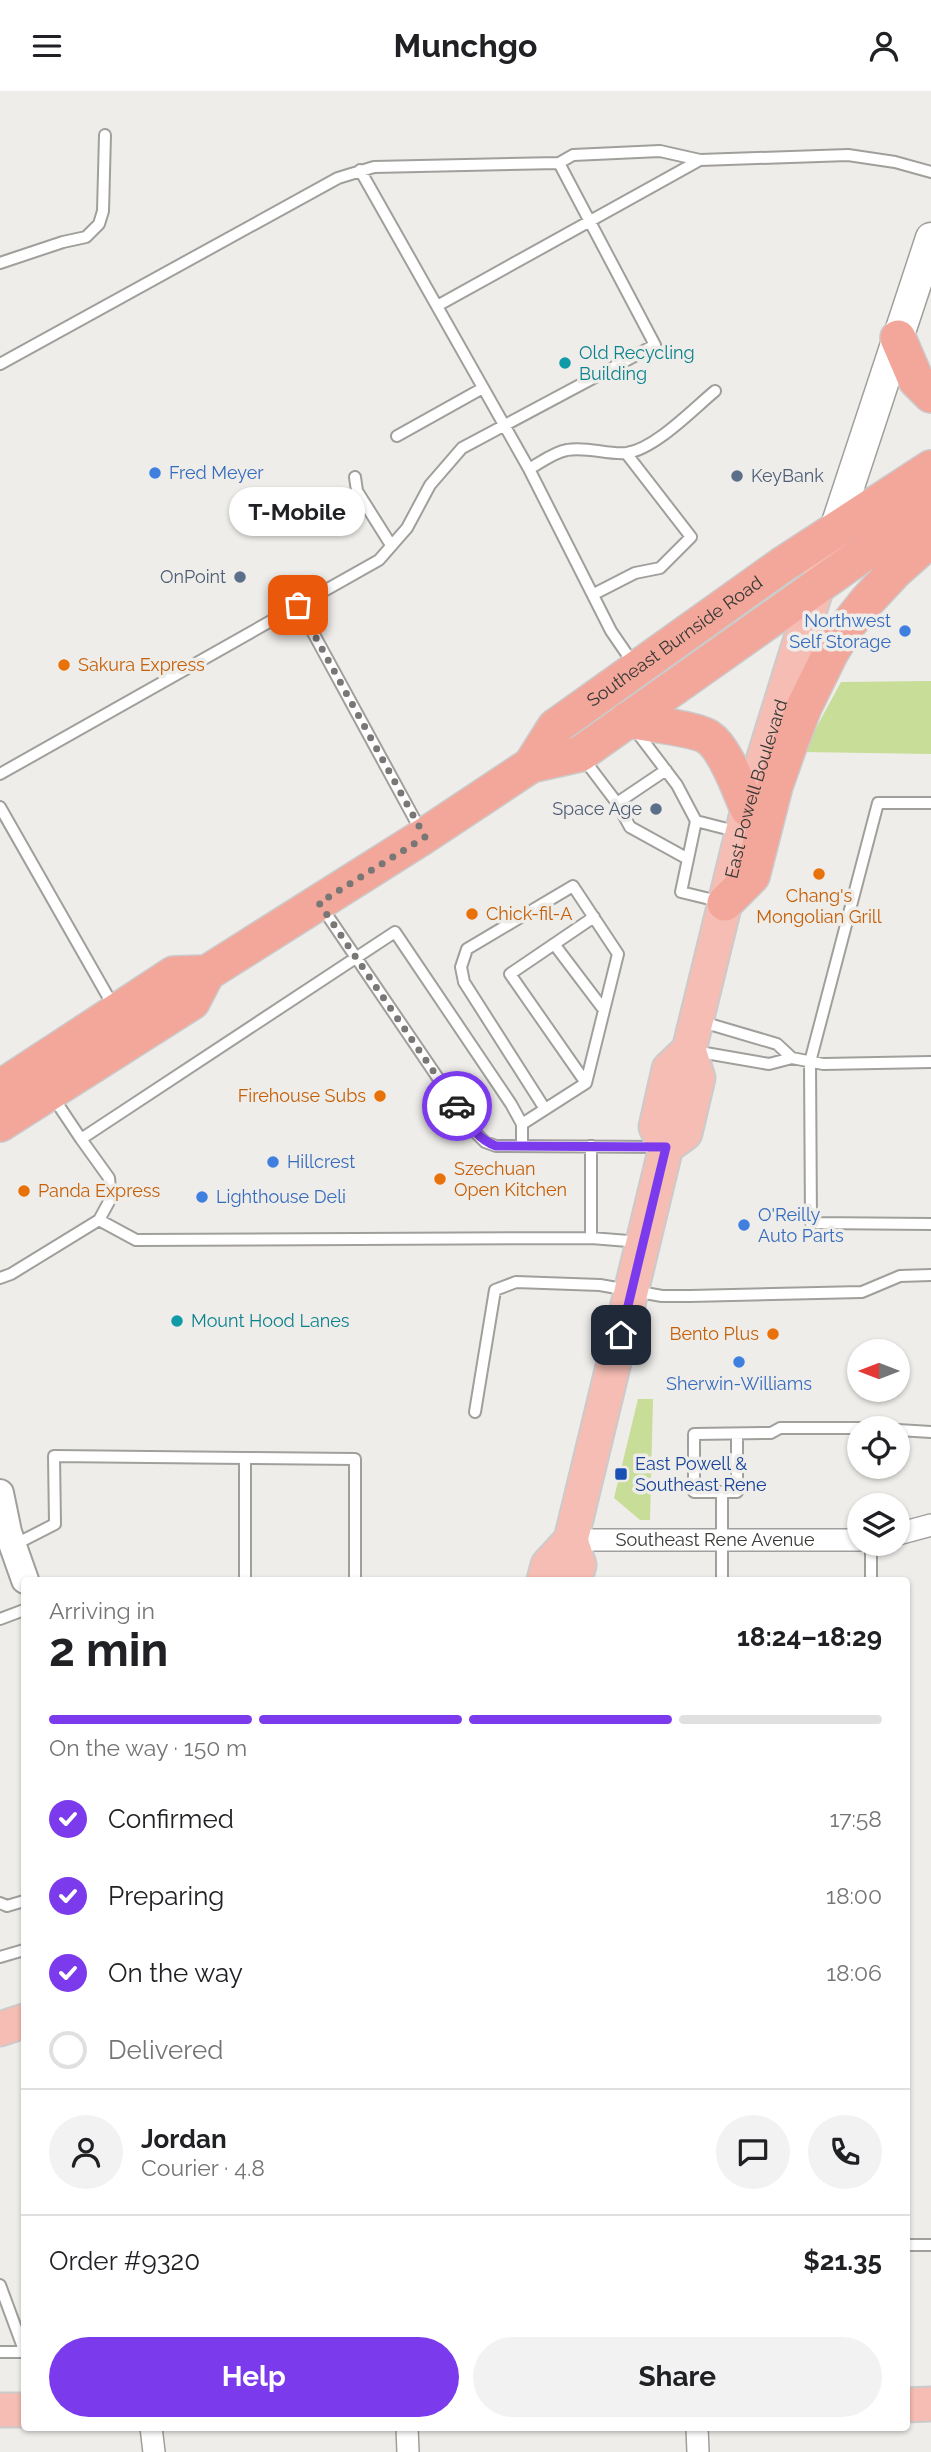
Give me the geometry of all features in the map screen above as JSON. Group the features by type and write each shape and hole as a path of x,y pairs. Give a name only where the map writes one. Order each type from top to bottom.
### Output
{"highway":[{"path":"898,338 916,380 931,395"},
{"name":"Southeast Burnside Road","path":"531,765 555,727 782,565 931,468"},
{"name":"Southeast Burnside Road","path":"0,1088 174,974 207,973 425,837 531,765 580,754 931,506"},
{"path":"750,826 788,749 804,707 847,626 895,571 931,539"},
{"path":"627,720 698,732 709,737 718,746 750,826 752,876 725,903"},
{"name":"Southeast Burnside Road","path":"0,1124 192,1002 207,973"}],"main road":[{"path":"834,532 931,238"},
{"name":"East Powell Boulevard","path":"750,826 816,585 834,532"},
{"name":"East Powell Boulevard","path":"545,1577 548,1565 571,1540 666,1147 656,1127 666,1081 669,1069 693,1035 725,903"},
{"name":"East Powell Boulevard","path":"571,1540 579,1565 576,1577"},
{"path":"0,2029 21,2022"},
{"path":"910,2405 931,2404"},
{"path":"0,2410 21,2410"}],"street":[{"path":"0,1493 24,1577"},
{"path":"910,1531 931,1525"},
{"name":"Southeast Rene Avenue","path":"571,1540 847,1540"},
{"path":"151,2431 154,2452"},
{"path":"407,2431 408,2452"},
{"path":"697,2431 698,2452"}],"lane":[{"path":"0,263 86,237 99,224 103,211 105,135"},
{"path":"0,364 338,177 374,167 559,163 573,155 660,151 699,160 848,155 895,162 931,172"},
{"path":"437,306 699,160"},
{"path":"0,774 379,560 407,528 430,485 462,448 655,345 559,163"},
{"path":"360,170 529,469 611,631 637,668"},
{"path":"397,436 483,388"},
{"path":"529,469 564,450 626,453 642,448 715,391"},
{"path":"594,594 635,573 660,568 691,537 626,453"},
{"path":"355,477 357,491 391,545"},
{"path":"298,605 425,837"},
{"path":"627,720 677,785 696,821 681,892 725,903"},
{"path":"580,754 617,803 630,827 688,859"},
{"path":"617,803 666,770"},
{"path":"931,803 878,803 810,1062 811,1223 931,1224"},
{"path":"0,807 117,1011"},
{"path":"696,821 750,826"},
{"path":"522,1124 586,1083 618,954 573,886 467,949 461,967 464,982 545,1109"},
{"path":"319,903 474,1131 485,1142 496,1146 666,1147"},
{"path":"586,1083 510,974 594,917"},
{"path":"81,1139 395,932 511,1104 522,1124 523,1146"},
{"path":"554,944 604,1010"},
{"path":"693,1035 777,1044 792,1058"},
{"path":"693,1035 769,1064 792,1058 810,1062 931,1062"},
{"path":"0,1277 11,1274 99,1220 111,1198 109,1178 49,1092"},
{"path":"590,1146 591,1238"},
{"path":"99,1220 136,1240 591,1238 643,1242"},
{"path":"475,1412 495,1290 516,1282 600,1285 662,1296 862,1291 900,1276 931,1275"},
{"path":"737,1434 737,1492 694,1492 694,1434 771,1433 780,1428 847,1428"},
{"path":"910,1431 931,1432"},
{"path":"13,1546 55,1524 54,1456 355,1459 355,1577"},
{"path":"245,1458 245,1577"},
{"path":"722,1492 722,1577"},
{"path":"871,1556 871,1577"},
{"path":"0,1619 21,1611"},
{"path":"0,1903 7,1906 21,1902"},
{"path":"0,1957 21,1951"},
{"path":"910,2245 931,2245"},
{"path":"0,2284 5,2312 21,2345"},
{"path":"0,2352 21,2351"}],"green space":[{"path":"931,681 931,754 803,752 841,682"},
{"path":"638,1399 653,1399 650,1520 640,1520 614,1498"}],"way so far":[{"path":"298,605 425,837 319,903 457,1106"}],"place":[{"name":"Old Recycling Building","path":"565,363"},
{"name":"Fred Meyer","path":"155,473"},
{"name":"KeyBank","path":"737,476"},
{"name":"OnPoint","path":"240,577"},
{"name":"T-Mobile","path":"298,605"},
{"name":"Northwest Self Storage","path":"905,631"},
{"name":"Sakura Express","path":"64,665"},
{"name":"Space Age","path":"656,809"},
{"name":"Chang's Mongolian Grill","path":"819,874"},
{"name":"Chick-fil-A","path":"472,914"},
{"name":"Firehouse Subs","path":"380,1096"},
{"name":"Hillcrest","path":"273,1162"},
{"name":"Szechuan Open Kitchen","path":"440,1179"},
{"name":"Panda Express","path":"24,1191"},
{"name":"Lighthouse Deli","path":"202,1197"},
{"name":"O'Reilly Auto Parts","path":"744,1225"},
{"name":"Mount Hood Lanes","path":"177,1321"},
{"name":"Bento Plus","path":"773,1334"},
{"name":"Sherwin-Williams","path":"739,1362"},
{"name":"East Powell & Southeast Rene","path":"621,1474"}],"route":[{"path":"457,1106 474,1131 485,1142 496,1146 666,1147 621,1335"}]}
